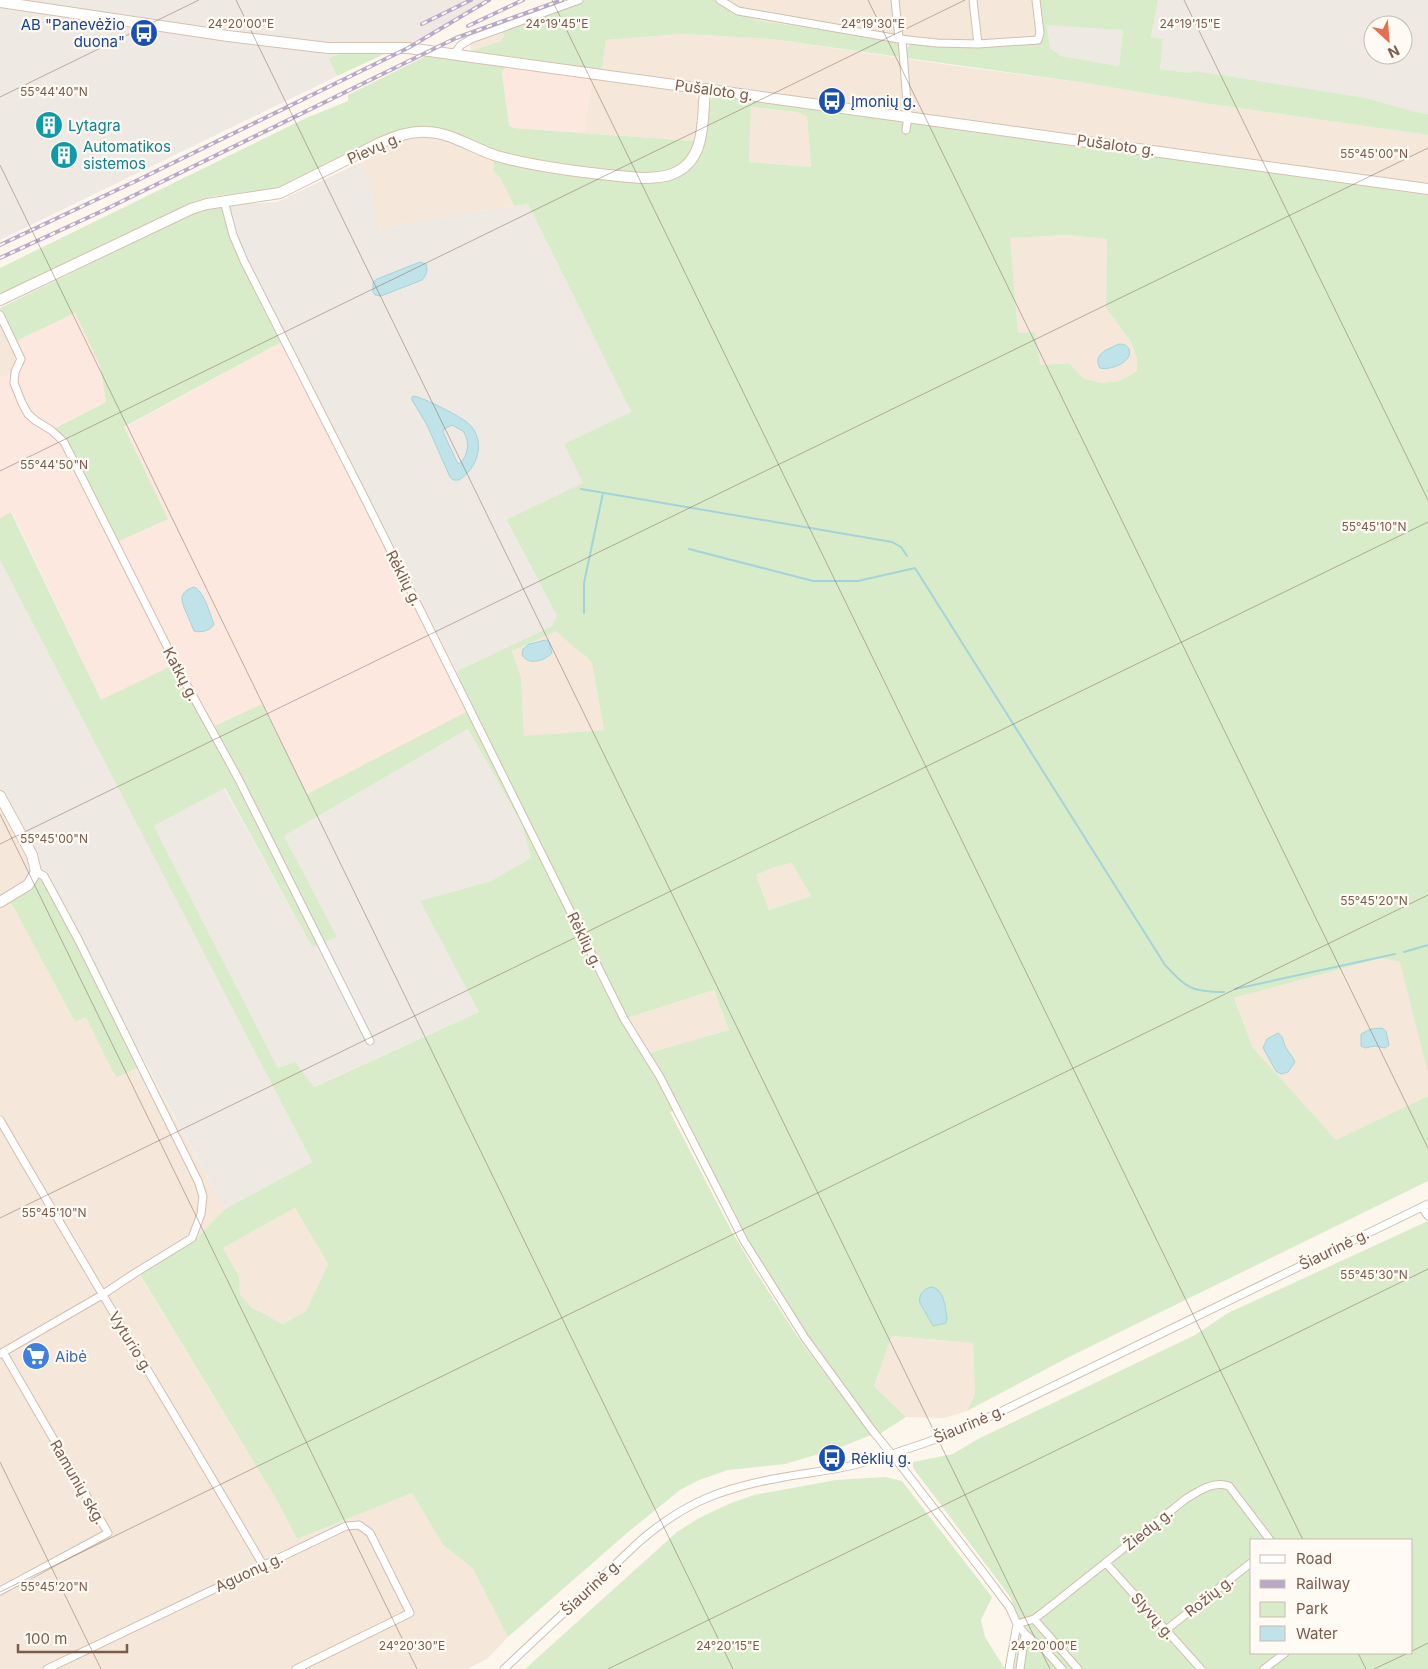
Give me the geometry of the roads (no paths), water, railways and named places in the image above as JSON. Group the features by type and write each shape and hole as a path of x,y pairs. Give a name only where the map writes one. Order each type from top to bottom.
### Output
{"main road":[{"name":"Pušaloto g.","path":"0,2 228,36 319,47 402,48 454,54 1428,189"},
{"name":"Pievų g.","path":"0,300 191,209 207,204 280,193 380,143 396,136 413,132 443,134 495,155 538,165 624,177 640,178 671,174 684,167 698,147 703,128 705,89"},
{"path":"0,796 32,855 36,872 28,885 4,899"}],"street":[{"path":"454,54 461,45 471,39 579,0"},
{"path":"720,0 738,11 901,39 937,43 978,44 1038,40 1040,34 1036,0"},
{"path":"895,0 901,39 908,116 906,130"},
{"path":"973,0 978,44"},
{"name":"Rėklių g.","path":"224,201 237,247 362,493 624,1019 664,1085 744,1241 805,1338 872,1430 1010,1608 1024,1634 1044,1650 1062,1669"},
{"name":"Katkų g.","path":"0,315 21,360 15,372 14,382 22,403 28,414 64,442 183,678 238,778 370,1041"},
{"path":"1,1353 102,1295 192,1238 201,1214 203,1196 198,1181 79,941 44,876 36,872"},
{"name":"Vyturio g.","path":"0,1120 263,1565"},
{"path":"1425,1205 1428,1216"},
{"name":"Šiaurinė g.","path":"504,1669 640,1541 664,1521 694,1503 737,1487 853,1465 951,1434 993,1416 1425,1205"},
{"name":"Ramunių skg.","path":"0,1591 108,1533 1,1353"},
{"name":"Žiedų g.","path":"1017,1624 1034,1619 1187,1498 1212,1485 1223,1484 1229,1486 1269,1539"},
{"name":"Aguonų g.","path":"47,1669 346,1526 360,1525 370,1533 410,1613 296,1669"},
{"name":"Slyvų g.","path":"1106,1563 1201,1669"},
{"name":"Rožių g.","path":"1166,1630 1250,1564"},
{"path":"1034,1619 1078,1669"},
{"path":"1009,1669 1017,1624"},
{"path":"1020,1669 1024,1634"},
{"path":"1264,1669 1283,1654"}],"water":[{"path":"420,262 426,264 427,269 422,280 381,296 375,295 373,292 373,282 377,279"},
{"path":"1119,344 1125,345 1129,349 1130,354 1128,358 1114,367 1100,368 1098,359 1102,353"},
{"path":"412,397 419,397 465,421 478,438 478,454 475,462 471,469 459,480 453,480 450,477 427,425","holes":["452,425 463,431 467,439 467,452 459,464 443,432 444,429"]},
{"path":"194,587 198,589 204,598 214,624 205,631 194,631 182,601 185,591"},
{"path":"546,640 549,642 552,653 545,658 532,661 522,655 523,649 529,644"},
{"path":"1382,1028 1386,1031 1389,1045 1385,1048 1375,1046 1365,1048 1361,1046 1361,1034 1371,1029"},
{"path":"1278,1033 1295,1062 1288,1072 1281,1074 1276,1071 1263,1048 1267,1039"},
{"path":"932,1287 940,1292 942,1296 947,1319 946,1323 933,1326 920,1303 922,1292"}],"waterway":[{"path":"581,489 892,542 901,547 907,556"},
{"path":"584,613 584,583 603,493"},
{"path":"689,549 813,581 858,581 915,568 1165,965 1190,987 1197,990 1224,992"},
{"path":"1404,952 1428,945"},
{"path":"1235,989 1395,954"}],"railway":[{"path":"422,24 471,0"},
{"path":"0,245 408,48 489,0"},
{"path":"468,26 523,0"},
{"path":"0,258 100,212 456,38 562,0"}],"place":[{"name":"AB \"Panevėžio duona\"","path":"144,33"},
{"name":"Įmonių g.","path":"832,101"},
{"name":"Lytagra","path":"49,125"},
{"name":"Automatikos sistemos","path":"64,155"},
{"name":"Aibė","path":"36,1356"},
{"name":"Rėklių g.","path":"832,1458"}]}
